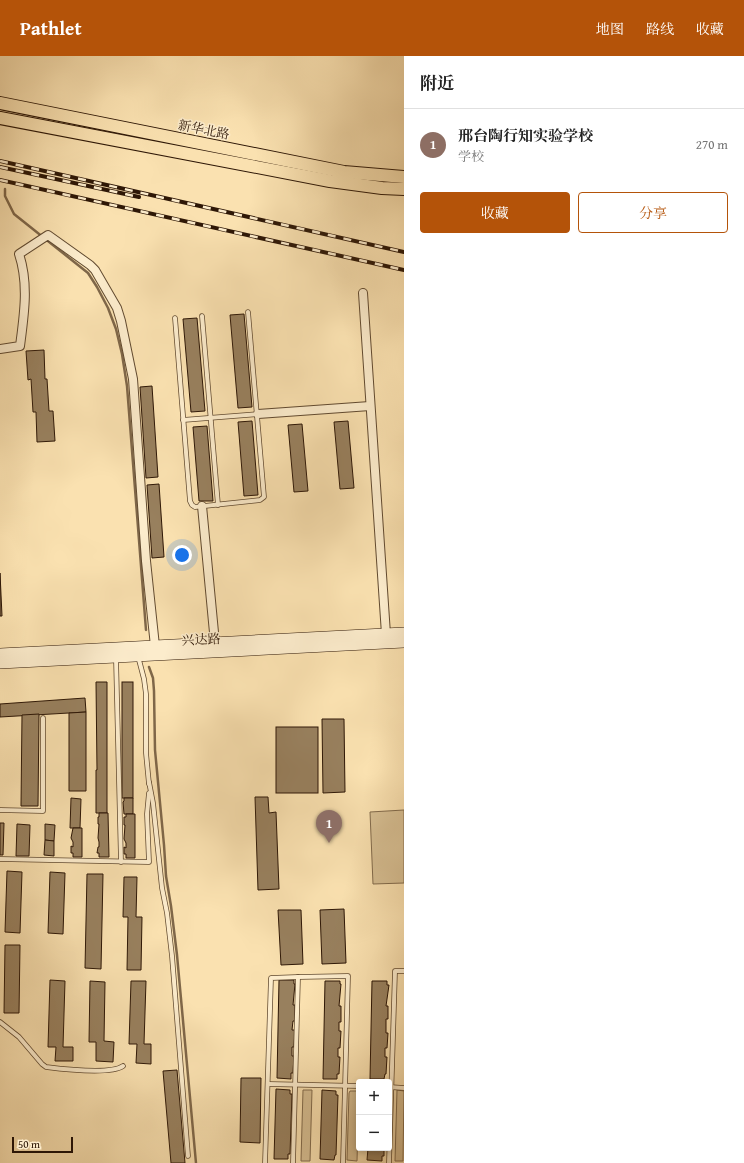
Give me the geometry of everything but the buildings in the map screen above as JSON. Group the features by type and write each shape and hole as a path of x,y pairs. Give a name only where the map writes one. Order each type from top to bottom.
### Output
{"main road":[{"name":"新华北路","path":"0,103 344,172 404,177"},
{"path":"0,118 330,181 382,188 404,189"},
{"name":"兴达路","path":"0,654 404,633"},
{"name":"兴达路","path":"0,663 404,642"}],"street":[{"path":"0,349 20,346 25,297 25,277 19,254 48,235 95,270 117,308 121,321 133,379 146,561 155,646"},
{"path":"363,293 386,634"},
{"path":"258,414 370,406"},
{"path":"202,506 215,643"}],"lane":[{"path":"175,318 190,501 195,507 260,500 264,497 248,312"},
{"path":"202,316 218,505"},
{"path":"183,420 258,414"},
{"path":"137,656 144,679 146,694 146,753 162,888 167,913 172,956 188,1156"},
{"path":"116,657 121,862"},
{"path":"0,810 43,810 43,718"},
{"path":"0,859 149,862 147,814 149,782"},
{"path":"390,1079 395,971 404,971"},
{"path":"265,1163 271,978 348,976 343,1163"},
{"path":"293,1163 298,978"},
{"path":"0,1022 19,1037 42,1064 46,1066 103,1071 119,1069 123,1066"},
{"path":"268,1084 356,1086"},
{"path":"392,1087 404,1088"},
{"path":"389,1163 390,1115"}],"shaded area":[{"path":"404,810 404,883 373,884 370,812"},
{"path":"303,1090 312,1090 310,1161 301,1161"},
{"path":"397,1090 404,1091 403,1161 395,1161"},
{"path":"350,1091 356,1091 357,1161 347,1160"}],"waterway":[{"path":"5,189 5,196 14,214 88,273 108,308 116,329 127,386 146,630"},
{"path":"149,667 153,678 155,750 166,876 177,955 196,1163"}],"railway":[{"path":"0,161 404,252"},
{"path":"0,167 139,197"},
{"path":"0,180 404,270"}],"place":[{"name":"邢台陶行知实验学校","path":"329,843"}]}
